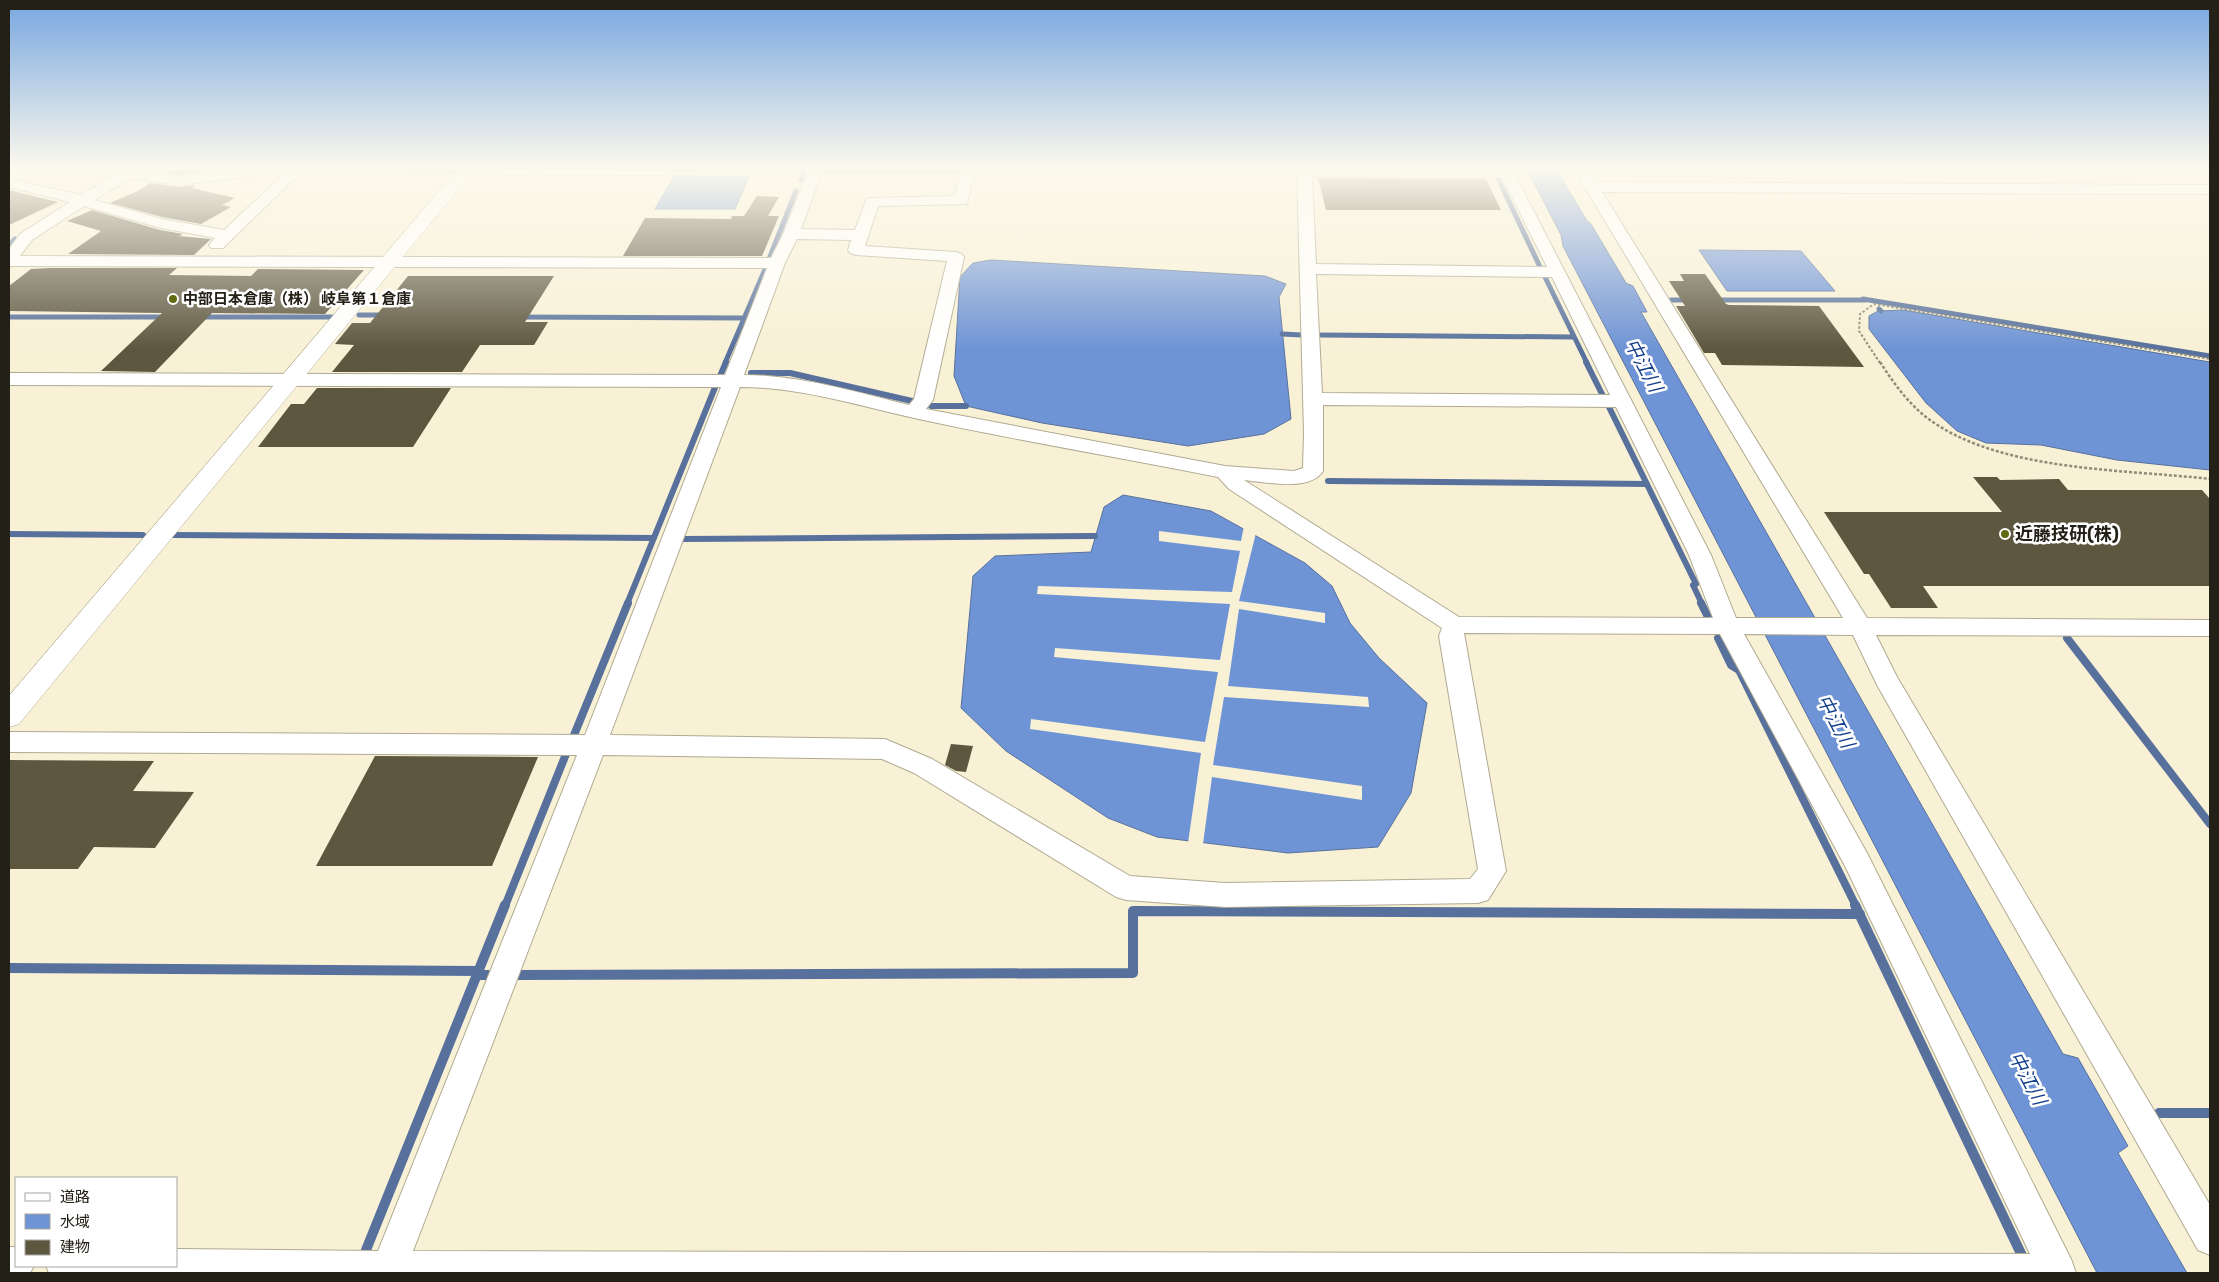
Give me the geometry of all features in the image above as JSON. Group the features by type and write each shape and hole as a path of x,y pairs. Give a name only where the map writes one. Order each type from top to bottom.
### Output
{"street":[{"path":"9,261 26,237 39,229"},
{"path":"193,229 227,235"},
{"path":"200,262 234,229"},
{"path":"9,716 418,229"},
{"path":"388,1271 594,744 777,263 794,229"},
{"path":"863,229 856,250 956,257 923,400 914,412"},
{"path":"9,379 733,380 794,384 914,412 1225,472 1296,478 1313,471 1306,229"},
{"path":"129,1267 388,1271 2058,1272 1856,861 1734,627 1700,555 1535,229"},
{"path":"1616,229 1850,628 1896,696 2210,1238"},
{"path":"792,234 861,235"},
{"path":"9,236 26,237"},
{"path":"9,261 777,263"},
{"path":"1307,269 1558,272"},
{"path":"1312,400 1623,401"},
{"path":"1225,472 1236,484 1455,624 1850,628 2210,628"},
{"path":"9,742 594,744 884,749 923,766 1126,888 1225,895 1478,891 1492,871 1451,636 1455,624"}],"path":[{"path":"2210,359 1874,304 1863,310 1858,318 1859,331 1908,400 1927,418 1948,431 1988,448 2044,461 2210,479"}],"water":[{"name":"中江川","path":"1558,229 1594,229 1626,283 1633,286 1647,312 1641,312 2063,1054 2078,1058 2128,1146 2118,1153 2187,1273 2097,1273 1563,246"},
{"path":"1699,250 1801,251 1835,291 1727,291"},
{"path":"991,260 1265,276 1286,284 1279,297 1291,419 1264,434 1188,446 1042,423 966,406 954,376 960,277 973,263"},
{"path":"1903,310 2210,362 2210,470 2117,460 2041,445 1986,443 1957,431 1926,403 1869,329 1869,316 1878,311"},
{"path":"1123,495 1211,511 1305,563 1332,586 1350,623 1379,658 1427,703 1411,793 1378,847 1288,853 1157,837 1108,818 1006,751 961,708 973,576 995,556 1091,552 1104,507"}],"pier":[{"path":"1244,526 1256,533 1239,601 1325,613 1325,623 1239,609 1228,686 1368,697 1369,707 1224,697 1213,765 1362,786 1362,800 1212,777 1203,844 1188,843 1201,753 1030,729 1031,719 1205,742 1218,672 1054,657 1055,648 1220,660 1230,604 1037,594 1038,586 1232,592 1240,551 1159,541 1159,531 1241,541"}],"building":[{"path":"94,229 156,229 183,234 179,236 211,239 194,255 68,254 101,231"},
{"path":"639,229 774,229 762,256 623,256"},
{"name":"中部日本倉庫（株） 岐阜第１倉庫","path":"177,268 169,275 251,276 258,269 364,270 325,314 212,313 155,372 101,371 162,313 9,311 9,286 31,269"},
{"path":"1680,274 1705,274 1726,304 1729,305 1819,306 1864,367 1722,365 1715,353 1704,353 1676,306 1685,306 1669,281 1684,281"},
{"path":"408,276 554,276 525,322 548,322 534,345 480,345 462,372 332,372 354,345 335,344 352,323 370,323"},
{"path":"317,388 451,388 413,447 258,447 291,404 304,404"},
{"name":"近藤技研(株)","path":"1973,477 1997,477 2000,480 2059,479 2068,490 2202,490 2210,499 2210,586 1923,586 1938,608 1891,608 1869,574 1864,574 1824,512 2002,512"},
{"path":"951,744 973,746 966,772 956,771 945,765"},
{"path":"375,756 538,757 492,866 316,866"},
{"path":"9,760 154,761 133,791 194,792 155,848 94,847 78,869 9,869"}],"waterway":[{"path":"769,259 781,229"},
{"path":"1522,229 1541,269"},
{"path":"9,245 15,239"},
{"path":"744,318 766,267"},
{"path":"1543,273 1587,363"},
{"path":"1863,299 2210,356"},
{"path":"1671,300 1691,300"},
{"path":"1713,300 1866,300"},
{"path":"359,315 384,315"},
{"path":"9,317 167,317"},
{"path":"198,317 332,317"},
{"path":"518,317 744,318"},
{"path":"725,363 744,318"},
{"path":"1282,334 1302,335"},
{"path":"1321,335 1573,337"},
{"path":"720,376 726,362"},
{"path":"1586,362 1604,398"},
{"path":"751,373 790,373 912,401"},
{"path":"654,538 716,385"},
{"path":"1608,405 1647,484"},
{"path":"931,406 966,406"},
{"path":"1328,481 1647,484"},
{"path":"1647,484 1696,584 1693,585 1702,604"},
{"path":"9,534 143,535"},
{"path":"172,535 654,538"},
{"path":"682,539 1095,536"},
{"path":"627,604 654,538"},
{"path":"572,740 628,603"},
{"path":"1701,603 1708,617"},
{"path":"1718,638 1731,665 1739,670 1856,906"},
{"path":"2067,638 2210,824"},
{"path":"505,906 566,754"},
{"path":"366,1250 505,905"},
{"path":"1855,905 1859,914"},
{"path":"517,975 1133,973 1133,911 1859,914"},
{"path":"1859,914 2025,1262"},
{"path":"9,968 478,971"},
{"path":"477,975 488,975"},
{"path":"2159,1113 2210,1113"}],"place":[{"name":"中部日本倉庫（株） 岐阜第１倉庫","path":"173,299"},
{"name":"近藤技研(株)","path":"2005,534"}]}
